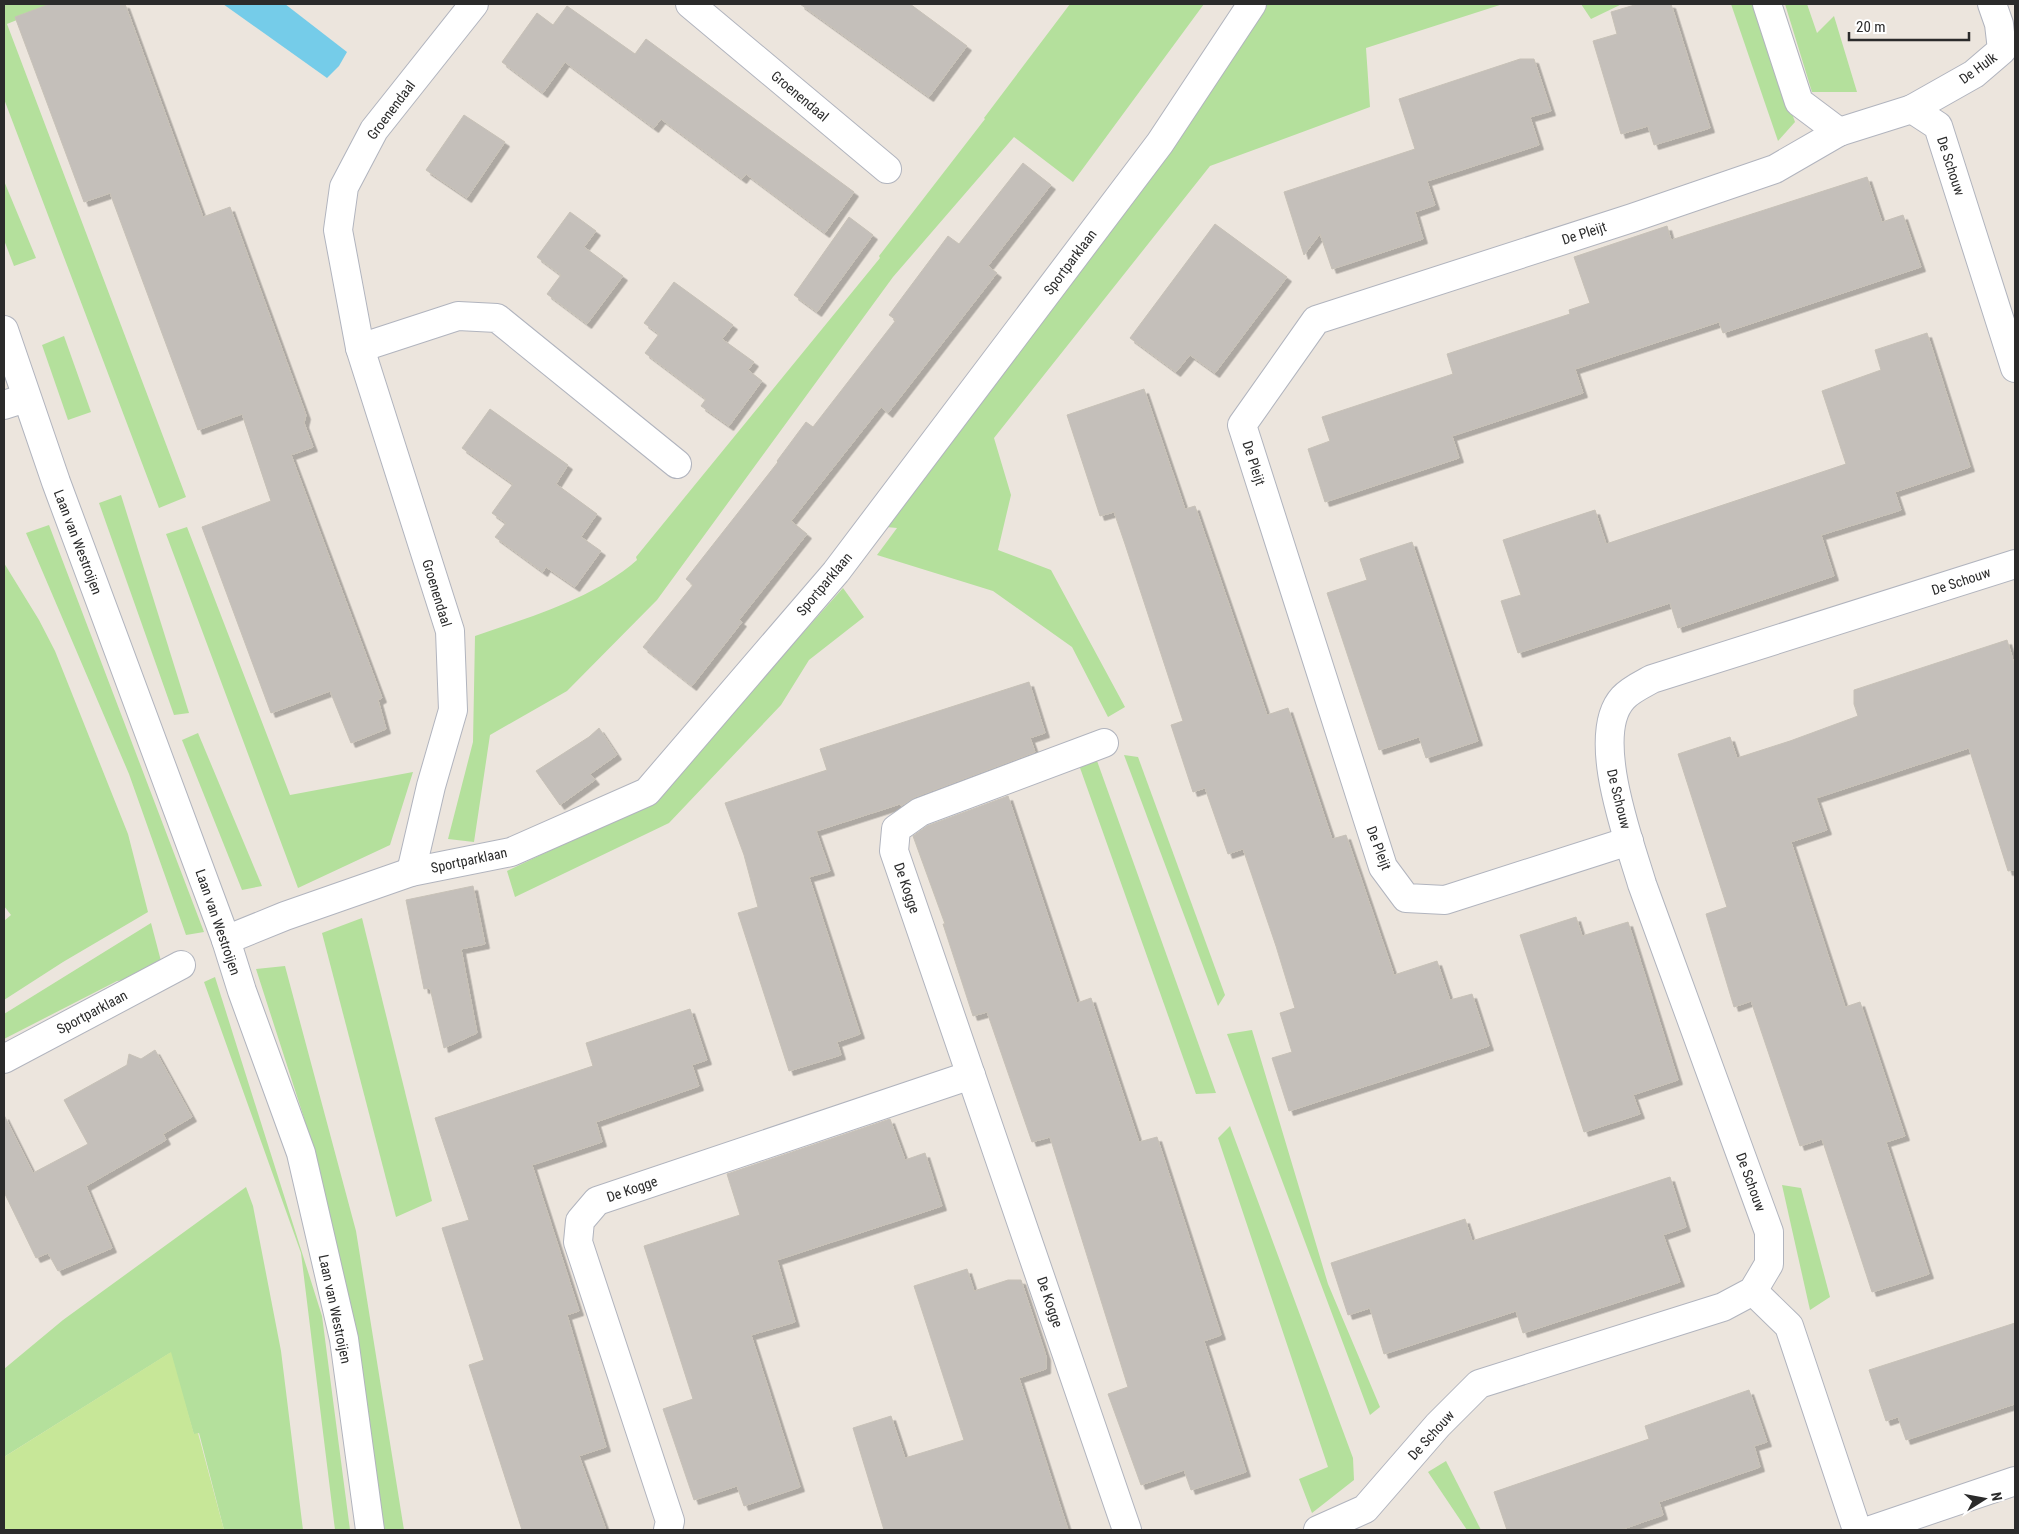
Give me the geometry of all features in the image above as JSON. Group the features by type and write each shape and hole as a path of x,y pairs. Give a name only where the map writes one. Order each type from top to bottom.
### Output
{"street":[{"name":"Groenendaal","path":"411,872 431,786 453,710 450,630 360,348 338,230 344,187 374,130 474,4"},
{"name":"Groenendaal","path":"690,4 887,170"},
{"name":"Sportparklaan","path":"226,940 285,916 411,872 510,852 647,792 836,572 1160,143 1252,4"},
{"path":"1767,4 1799,102 1839,132 1912,109"},
{"name":"De Hulk","path":"1912,109 1974,74 2002,50 1999,24 1992,4"},
{"name":"De Schouw","path":"1912,109 1938,126 2015,368"},
{"name":"De Pleijt","path":"1629,841 1445,900 1406,898 1383,867 1242,426 1316,320 1632,218 1775,169 1839,132"},
{"path":"360,348 458,316 497,318 677,464"},
{"name":"Laan van Westroijen","path":"4,330 15,401 226,940 242,991 301,1153 344,1338 370,1530"},
{"name":"De Schouw","path":"1318,1530 1365,1508 1438,1425 1480,1384 1723,1307 1753,1291 1769,1264 1769,1232 1642,884 1629,841 1609,759 1610,723 1623,698 1652,679 2015,564"},
{"name":"De Kogge","path":"1104,742 920,812 896,830 894,851 1127,1530"},
{"name":"Sportparklaan","path":"4,1059 181,965"},
{"name":"De Kogge","path":"668,1530 670,1521 578,1242 580,1221 597,1201 971,1075"},
{"path":"1753,1291 1789,1326 1857,1530"},
{"path":"1871,1530 2015,1481"}],"green space":[{"path":"4,4 56,4 7,24 186,497 159,508 4,99"},
{"path":"1070,4 1204,4 1073,182 1014,137 893,277 657,600 567,691 490,735 474,842 448,839 473,742 475,636 560,606 600,586 637,560 636,557 880,258 879,256 985,119"},
{"path":"1256,4 1503,4 1366,48 1370,107 1210,166 994,438 1011,495 998,550 1051,570 1125,707 1108,717 1072,647 993,591 877,555 897,528 865,525"},
{"path":"1581,4 1622,4 1591,19"},
{"path":"1731,4 1753,4 1795,122 1778,141"},
{"path":"1785,4 1807,4 1817,33 1834,16 1857,92 1812,92"},
{"path":"4,181 36,258 14,266 4,240"},
{"path":"64,336 91,412 68,420 42,345"},
{"path":"121,495 189,713 174,715 99,503"},
{"path":"49,525 204,932 186,935 129,774 26,533"},
{"path":"187,527 290,795 413,772 390,845 298,888 166,534"},
{"path":"4,563 39,620 55,651 128,834 148,912 63,962 4,1000 4,921 11,915 4,906"},
{"path":"843,588 864,617 809,660 781,705 669,823 515,897 507,871 652,802"},
{"path":"198,733 262,886 242,890 182,740"},
{"path":"1124,755 1138,757 1225,995 1218,1006"},
{"path":"1096,758 1216,1093 1196,1094 1079,765"},
{"path":"362,918 432,1201 396,1217 322,933"},
{"path":"151,923 161,961 127,980 117,981 4,1039 4,1014"},
{"path":"285,966 356,1231 404,1530 379,1530 341,1283 304,1118 256,969"},
{"path":"215,977 322,1316 350,1530 335,1530 301,1253 204,982"},
{"path":"1252,1030 1328,1284 1380,1407 1370,1415 1227,1034"},
{"path":"1230,1126 1353,1458 1354,1480 1312,1513 1299,1479 1328,1467 1218,1138"},
{"path":"1782,1185 1801,1188 1830,1297 1810,1310"},
{"path":"246,1187 253,1206 281,1351 303,1530 224,1530 199,1433 194,1435 170,1353 4,1457 4,1369 63,1320"},
{"path":"171,1352 194,1434 198,1433 224,1530 4,1530 4,1457"},
{"path":"1446,1461 1481,1530 1467,1530 1428,1472"}],"water":[{"path":"223,4 285,4 347,52 339,66 327,78"}],"building":[{"path":"50,4 125,4 203,217 230,207 306,415 304,423 313,447 291,455 382,698 378,700 386,729 351,743 330,691 271,713 202,527 271,501 242,414 198,430 110,193 84,202 15,17"},
{"path":"800,4 910,4 967,46 929,97"},
{"path":"1638,4 1671,4 1710,128 1654,145 1648,126 1621,134 1593,41 1617,34 1611,12"},
{"path":"567,6 635,54 646,39 854,192 825,233 746,174 742,179 661,119 654,128 565,62 543,93 502,62 537,13 553,25"},
{"path":"1520,59 1534,59 1551,111 1530,117 1539,145 1427,181 1435,205 1415,212 1423,239 1332,269 1320,234 1304,255 1284,192 1415,149 1399,99"},
{"path":"464,115 505,142 467,198 426,170"},
{"path":"1023,163 1051,185 988,266 997,273 888,413 881,407 791,521 807,534 739,620 742,622 692,686 643,647 693,585 686,579 778,462 806,422 813,427 896,320 889,315 948,236 959,244"},
{"path":"1867,177 1882,222 1903,215 1921,267 1723,333 1719,322 1575,369 1583,393 1452,436 1459,458 1325,502 1308,449 1330,441 1322,417 1453,374 1447,354 1570,314 1569,310 1590,303 1574,257 1667,226 1671,240"},
{"path":"570,212 596,231 584,247 623,276 587,324 547,294 561,275 537,257"},
{"path":"849,217 873,235 817,312 794,295"},
{"path":"1215,224 1287,277 1215,373 1190,355 1176,372 1130,338"},
{"path":"674,282 733,325 722,339 754,362 748,370 762,381 729,426 701,406 706,399 645,353 659,334 644,323"},
{"path":"1927,333 1970,467 1895,492 1901,510 1821,535 1834,576 1678,628 1670,603 1518,653 1501,601 1521,595 1503,540 1595,510 1606,544 1846,464 1822,391 1881,370 1875,350"},
{"path":"1144,389 1185,509 1195,506 1267,715 1288,708 1332,839 1346,835 1394,975 1437,961 1450,1000 1472,994 1489,1046 1289,1111 1272,1058 1292,1052 1280,1013 1295,1008 1276,946 1243,849 1228,854 1205,788 1193,792 1171,725 1183,721 1125,544 1114,512 1100,516 1067,415"},
{"path":"490,409 568,465 556,484 597,514 581,537 601,551 575,587 546,567 543,572 495,537 506,523 492,513 513,484 462,448"},
{"path":"1412,542 1478,741 1426,758 1419,737 1379,750 1327,593 1367,580 1360,559"},
{"path":"2007,640 2015,667 2015,870 2008,871 1969,748 1816,798 1827,830 1791,842 1845,1007 1860,1002 1905,1136 1886,1142 1929,1274 1872,1292 1822,1139 1800,1146 1751,1001 1734,1007 1706,914 1727,907 1678,754 1730,737 1737,758 1790,741 1858,716 1854,704 1854,690"},
{"path":"1029,682 1045,733 1030,738 1035,752 915,797 901,806 900,804 816,831 830,871 809,877 860,1034 837,1042 841,1055 789,1071 738,913 758,907 744,855 725,803 827,770 820,749"},
{"path":"599,728 617,755 590,774 595,780 560,805 536,771 589,737"},
{"path":"1008,796 1077,1003 1091,998 1139,1142 1157,1137 1221,1335 1204,1341 1246,1472 1191,1490 1184,1470 1141,1485 1108,1394 1128,1387 1050,1137 1032,1142 987,1012 973,1016 943,924 945,924 913,836 927,826"},
{"path":"473,886 485,944 461,949 477,1033 444,1048 430,988 424,989 406,900"},
{"path":"1576,917 1582,936 1628,922 1678,1080 1633,1095 1640,1114 1584,1132 1520,935"},
{"path":"690,1009 707,1060 692,1065 699,1086 596,1122 602,1142 532,1165 579,1311 567,1315 606,1447 579,1456 606,1530 522,1530 469,1365 484,1360 442,1228 469,1220 435,1118 593,1066 586,1043"},
{"path":"155,1050 192,1117 163,1134 166,1140 86,1186 112,1248 58,1271 48,1253 36,1258 4,1192 4,1115 33,1173 88,1144 64,1100 127,1065 129,1054 141,1059"},
{"path":"890,1119 905,1160 925,1153 942,1206 777,1260 795,1322 751,1335 800,1487 744,1506 737,1486 694,1500 663,1409 693,1399 644,1246 740,1215 727,1174"},
{"path":"1670,1177 1686,1227 1663,1235 1680,1282 1523,1333 1516,1311 1384,1354 1370,1308 1348,1315 1331,1263 1465,1219 1472,1241"},
{"path":"967,1269 974,1291 1008,1280 1021,1280 1046,1356 1046,1369 1019,1378 1068,1530 884,1530 853,1428 891,1416 905,1458 964,1440 914,1286"},
{"path":"2015,1323 2015,1404 1906,1440 1898,1417 1886,1421 1869,1370"},
{"path":"1749,1390 1767,1442 1754,1446 1760,1467 1659,1502 1663,1515 1620,1530 1507,1530 1494,1492 1649,1439 1645,1426"}]}
